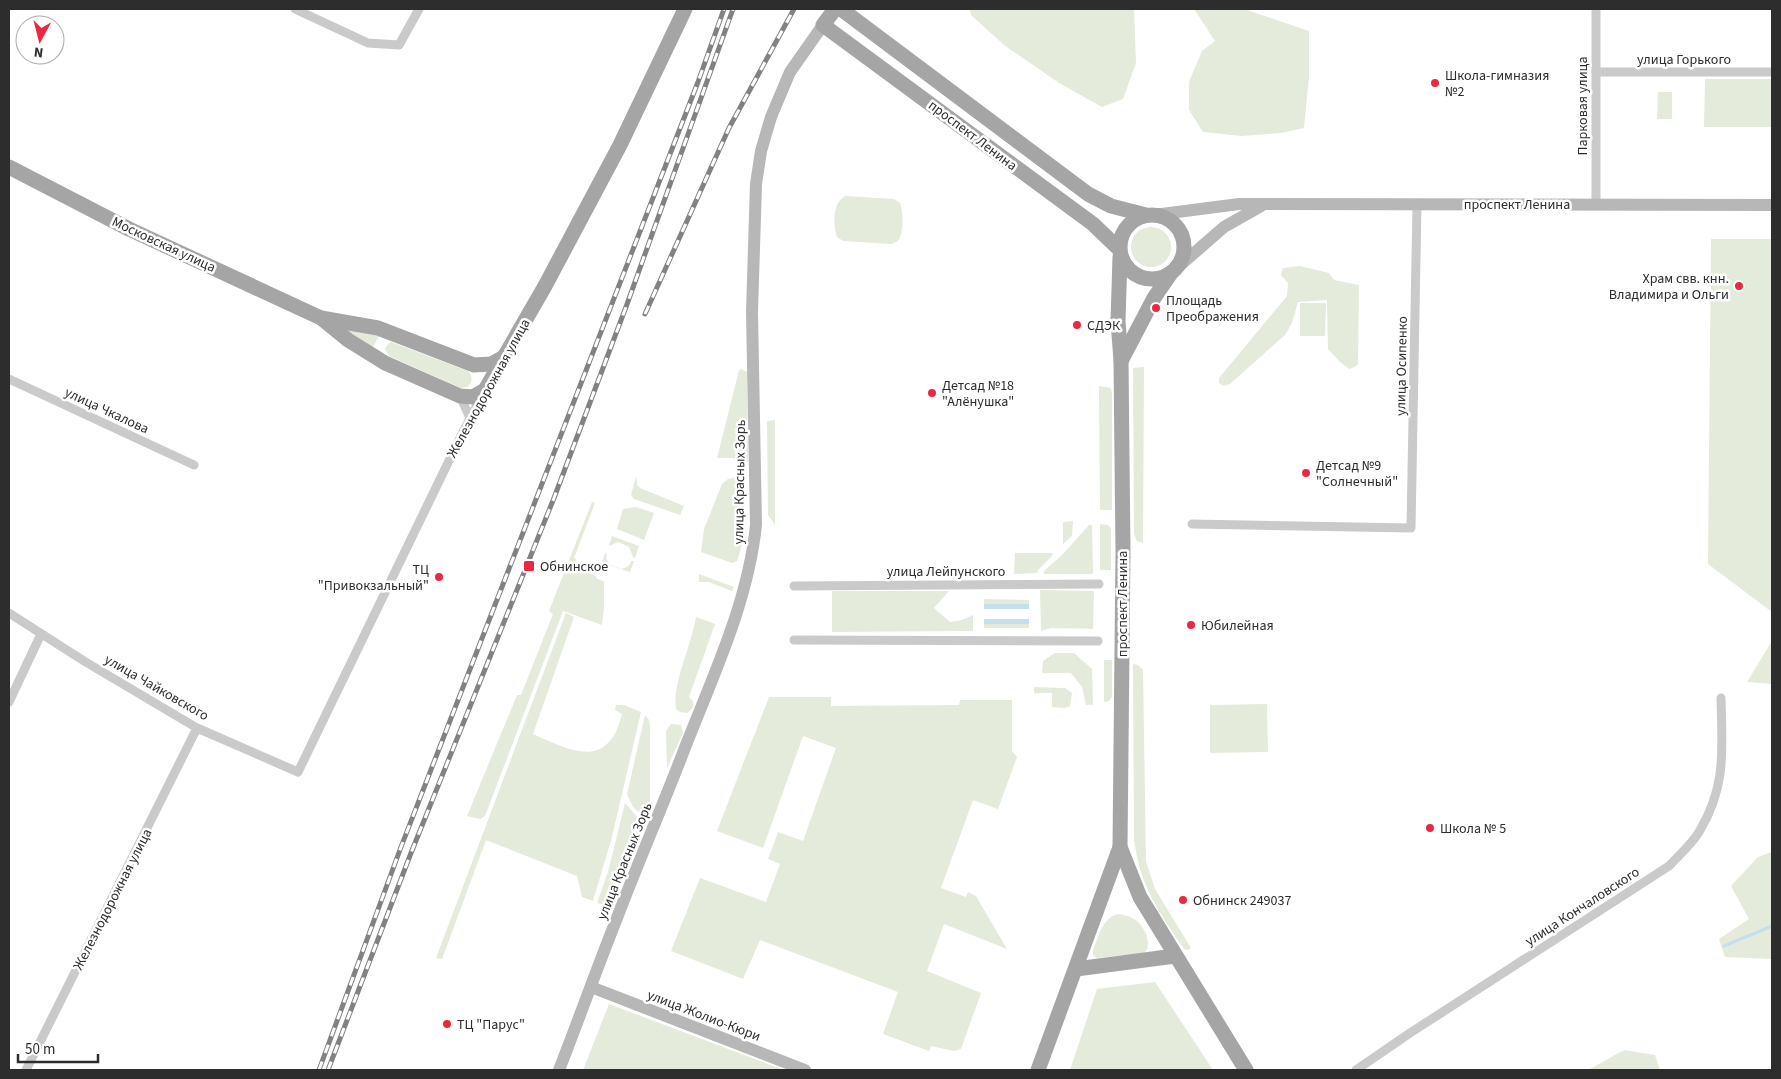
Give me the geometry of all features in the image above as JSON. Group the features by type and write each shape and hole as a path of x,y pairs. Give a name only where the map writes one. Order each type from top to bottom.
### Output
{"main road":[{"name":"Железнодорожная улица","path":"485,390 620,145 685,9"},
{"path":"823,25 835,9"},
{"name":"проспект Ленина","path":"841,9 1088,194 1111,206 1150,215"},
{"name":"проспект Ленина","path":"823,25 1093,224 1120,253 1118,321 1121,361 1123,552 1120,848"},
{"name":"Московская улица","path":"9,167 129,229 321,318 348,340 386,363 460,396"},
{"path":"1150,215 1168,220 1180,231 1183,238 1184,254 1174,270 1157,280 1141,278 1128,270 1120,253 1122,234 1126,227 1132,222 1150,215"},
{"name":"проспект Ленина","path":"1121,361 1154,298 1174,270"},
{"name":"Московская улица","path":"321,318 362,324 474,365"},
{"path":"386,363 380,355 380,346 384,338 393,334"},
{"path":"474,365 491,364 504,357"},
{"path":"460,396 473,397 485,390 485,379 474,365"},
{"path":"1120,848 1140,896 1246,1070"},
{"path":"1038,1070 1120,848"},
{"path":"1076,969 1175,956"}],"street":[{"path":"295,9 368,43 400,45 419,9"},
{"name":"Парковая улица","path":"1596,9 1596,204"},
{"name":"улица Красных Зорь","path":"559,1070 617,917 733,625 748,576 756,525 752,312 756,184 761,151 771,117 790,72 823,25"},
{"name":"улица Горького","path":"1596,72 1772,72"},
{"name":"проспект Ленина","path":"1150,215 1239,204 1772,205"},
{"name":"улица Осипенко","path":"1192,524 1411,528 1417,204"},
{"name":"проспект Ленина","path":"1174,270 1224,227 1263,205"},
{"name":"улица Чкалова","path":"9,379 194,465"},
{"name":"Железнодорожная улица","path":"298,772 485,390"},
{"path":"460,396 470,418"},
{"name":"улица Лейпунского","path":"794,586 1099,584"},
{"name":"улица Чайковского","path":"9,613 197,728 298,772"},
{"path":"9,702 41,634"},
{"path":"794,640 1098,641"},
{"name":"улица Кончаловского","path":"1356,1070 1410,1033 1669,866 1699,833 1716,799 1722,769 1721,698"},
{"name":"Железнодорожная улица","path":"26,1070 197,728"},
{"name":"улица Жолио-Кюри","path":"591,987 805,1070"}],"green space":[{"path":"970,9 1134,9 1136,63 1123,99 1102,107 1059,83 1004,45 971,15"},
{"path":"1194,9 1244,9 1309,31 1309,77 1304,128 1281,133 1241,136 1203,132 1189,110 1189,82 1202,51 1215,41"},
{"path":"1705,79 1772,79 1772,127 1704,127"},
{"path":"1658,92 1672,92 1672,119 1657,119"},
{"path":"846,196 894,199 900,203 903,224 899,240 891,244 843,241 837,237 834,220 836,208 841,199"},
{"path":"1147,227 1155,227 1162,230 1168,236 1171,247 1168,258 1162,264 1155,267 1147,267 1140,264 1134,258 1131,251 1131,243 1134,236 1140,230"},
{"path":"1711,239 1772,239 1772,612 1708,564"},
{"path":"1300,266 1329,273 1334,280 1359,285 1358,364 1349,369 1328,349 1327,300 1298,302 1292,323 1285,335 1230,384 1224,386 1219,383 1219,378 1287,296 1288,283 1281,275 1283,268"},
{"path":"1300,303 1326,303 1325,336 1300,336"},
{"path":"344,329 380,335 373,347"},
{"path":"391,342 468,371 471,377 470,384 467,387 461,388 389,356 385,349"},
{"path":"1144,367 1143,543 1137,541 1134,534 1133,368"},
{"path":"739,370 747,372 748,462 732,458 717,458"},
{"path":"1099,386 1111,388 1112,393 1112,510 1100,510"},
{"path":"775,420 775,525 768,515 767,421"},
{"path":"636,476 637,485 640,488 684,506 680,515 634,499 631,495"},
{"path":"733,478 740,481 744,487 744,538 737,561 732,563 701,552 704,529 722,484 728,479"},
{"path":"592,502 595,503 574,558 576,559 575,566 578,569 604,581 602,625 563,611 485,816 480,819 467,816 517,695 521,695 553,614 549,611"},
{"path":"636,507 654,513 644,540 617,529 623,509"},
{"path":"1073,521 1072,536 1063,544 1063,522"},
{"path":"1100,524 1108,525 1111,528 1111,570 1100,570"},
{"path":"1089,525 1092,525 1093,574 1044,574 1044,571 1063,554"},
{"path":"612,536 639,546 635,558 629,547 618,542 609,546"},
{"path":"605,553 610,565 622,569 629,566 631,561 634,561 630,572 602,563"},
{"path":"1015,553 1053,553 1037,573 1014,574"},
{"path":"699,574 734,587 732,591 709,582 699,582"},
{"path":"1040,590 1094,591 1093,629 1051,628 1041,631"},
{"path":"832,591 949,591 934,608 950,622 962,620 973,615 973,631 832,632"},
{"path":"984,599 1029,600 1029,604 984,604"},
{"path":"566,613 574,617 533,734 574,750 586,752 598,750 608,744 616,732 622,714 615,710 616,705 624,705 641,712 612,837 593,901 582,897 577,876 486,840 442,959 436,958"},
{"path":"696,617 715,624 689,697 694,705 687,713 676,709 677,688"},
{"path":"984,624 1029,624 1029,628 984,628"},
{"path":"1772,641 1772,684 1747,682"},
{"path":"1055,653 1074,653 1092,669 1093,705 1086,705 1082,687 1071,673 1042,673 1043,661"},
{"path":"1104,660 1112,660 1112,697 1109,701 1104,702"},
{"path":"1133,664 1138,665 1143,670 1146,861 1155,889 1191,948 1188,950 1184,949 1158,910 1146,884 1137,856 1134,839"},
{"path":"1034,687 1065,688 1072,693 1070,706 1065,708 1052,707 1052,693 1034,693"},
{"path":"769,697 831,697 831,706 959,705 960,700 1012,700 1012,751 1017,757 998,809 973,800 941,888 966,897 968,892 976,896 1007,949 944,924 927,971 981,993 961,1049 954,1051 931,1046 929,1051 883,1034 898,992 760,940 743,979 671,951 700,878 766,902 780,864 768,859 778,832 803,841 836,748 803,736 763,848 717,831"},
{"path":"1267,704 1268,752 1210,753 1210,705"},
{"path":"645,715 649,720 650,726 650,805 646,819 633,807 627,794"},
{"path":"671,724 681,725 683,733 667,768 666,731"},
{"path":"625,803 640,820 643,827 613,904 607,906 597,903 608,872"},
{"path":"1772,852 1772,959 1725,957 1719,939 1749,919 1731,886 1758,857"},
{"path":"1118,914 1137,921 1147,937 1147,950 1143,953 1097,958 1093,955 1093,950 1102,928 1108,919"},
{"path":"1155,982 1213,1070 1070,1070 1097,989"},
{"path":"609,1004 784,1070 583,1070"},
{"path":"1624,1050 1655,1055 1660,1070 1588,1070"}],"water":[{"path":"984,604 1029,604 1029,609 984,609"},
{"path":"984,619 1029,619 1029,624 984,624"}],"waterway":[{"path":"1724,946 1772,926"}],"railway":[{"path":"319,1070 401,847 698,82 724,9"},
{"path":"328,1070 411,853 554,498 626,307 733,9"},
{"path":"645,314 729,128 794,9"}],"place":[{"name":"Школа-гимназия №2","path":"1435,83"},
{"name":"Храм свв. кнн. Владимира и Ольги","path":"1739,286"},
{"name":"Площадь Преображения","path":"1156,308"},
{"name":"СДЭК","path":"1077,325"},
{"name":"Детсад №18 \"Алёнушка\"","path":"932,393"},
{"name":"Детсад №9 \"Солнечный\"","path":"1306,473"},
{"name":"Обнинское","path":"529,566"},
{"name":"ТЦ \"Привокзальный\"","path":"439,577"},
{"name":"Юбилейная","path":"1191,625"},
{"name":"Школа № 5","path":"1430,828"},
{"name":"Обнинск 249037","path":"1183,900"},
{"name":"ТЦ \"Парус\"","path":"447,1024"}]}
